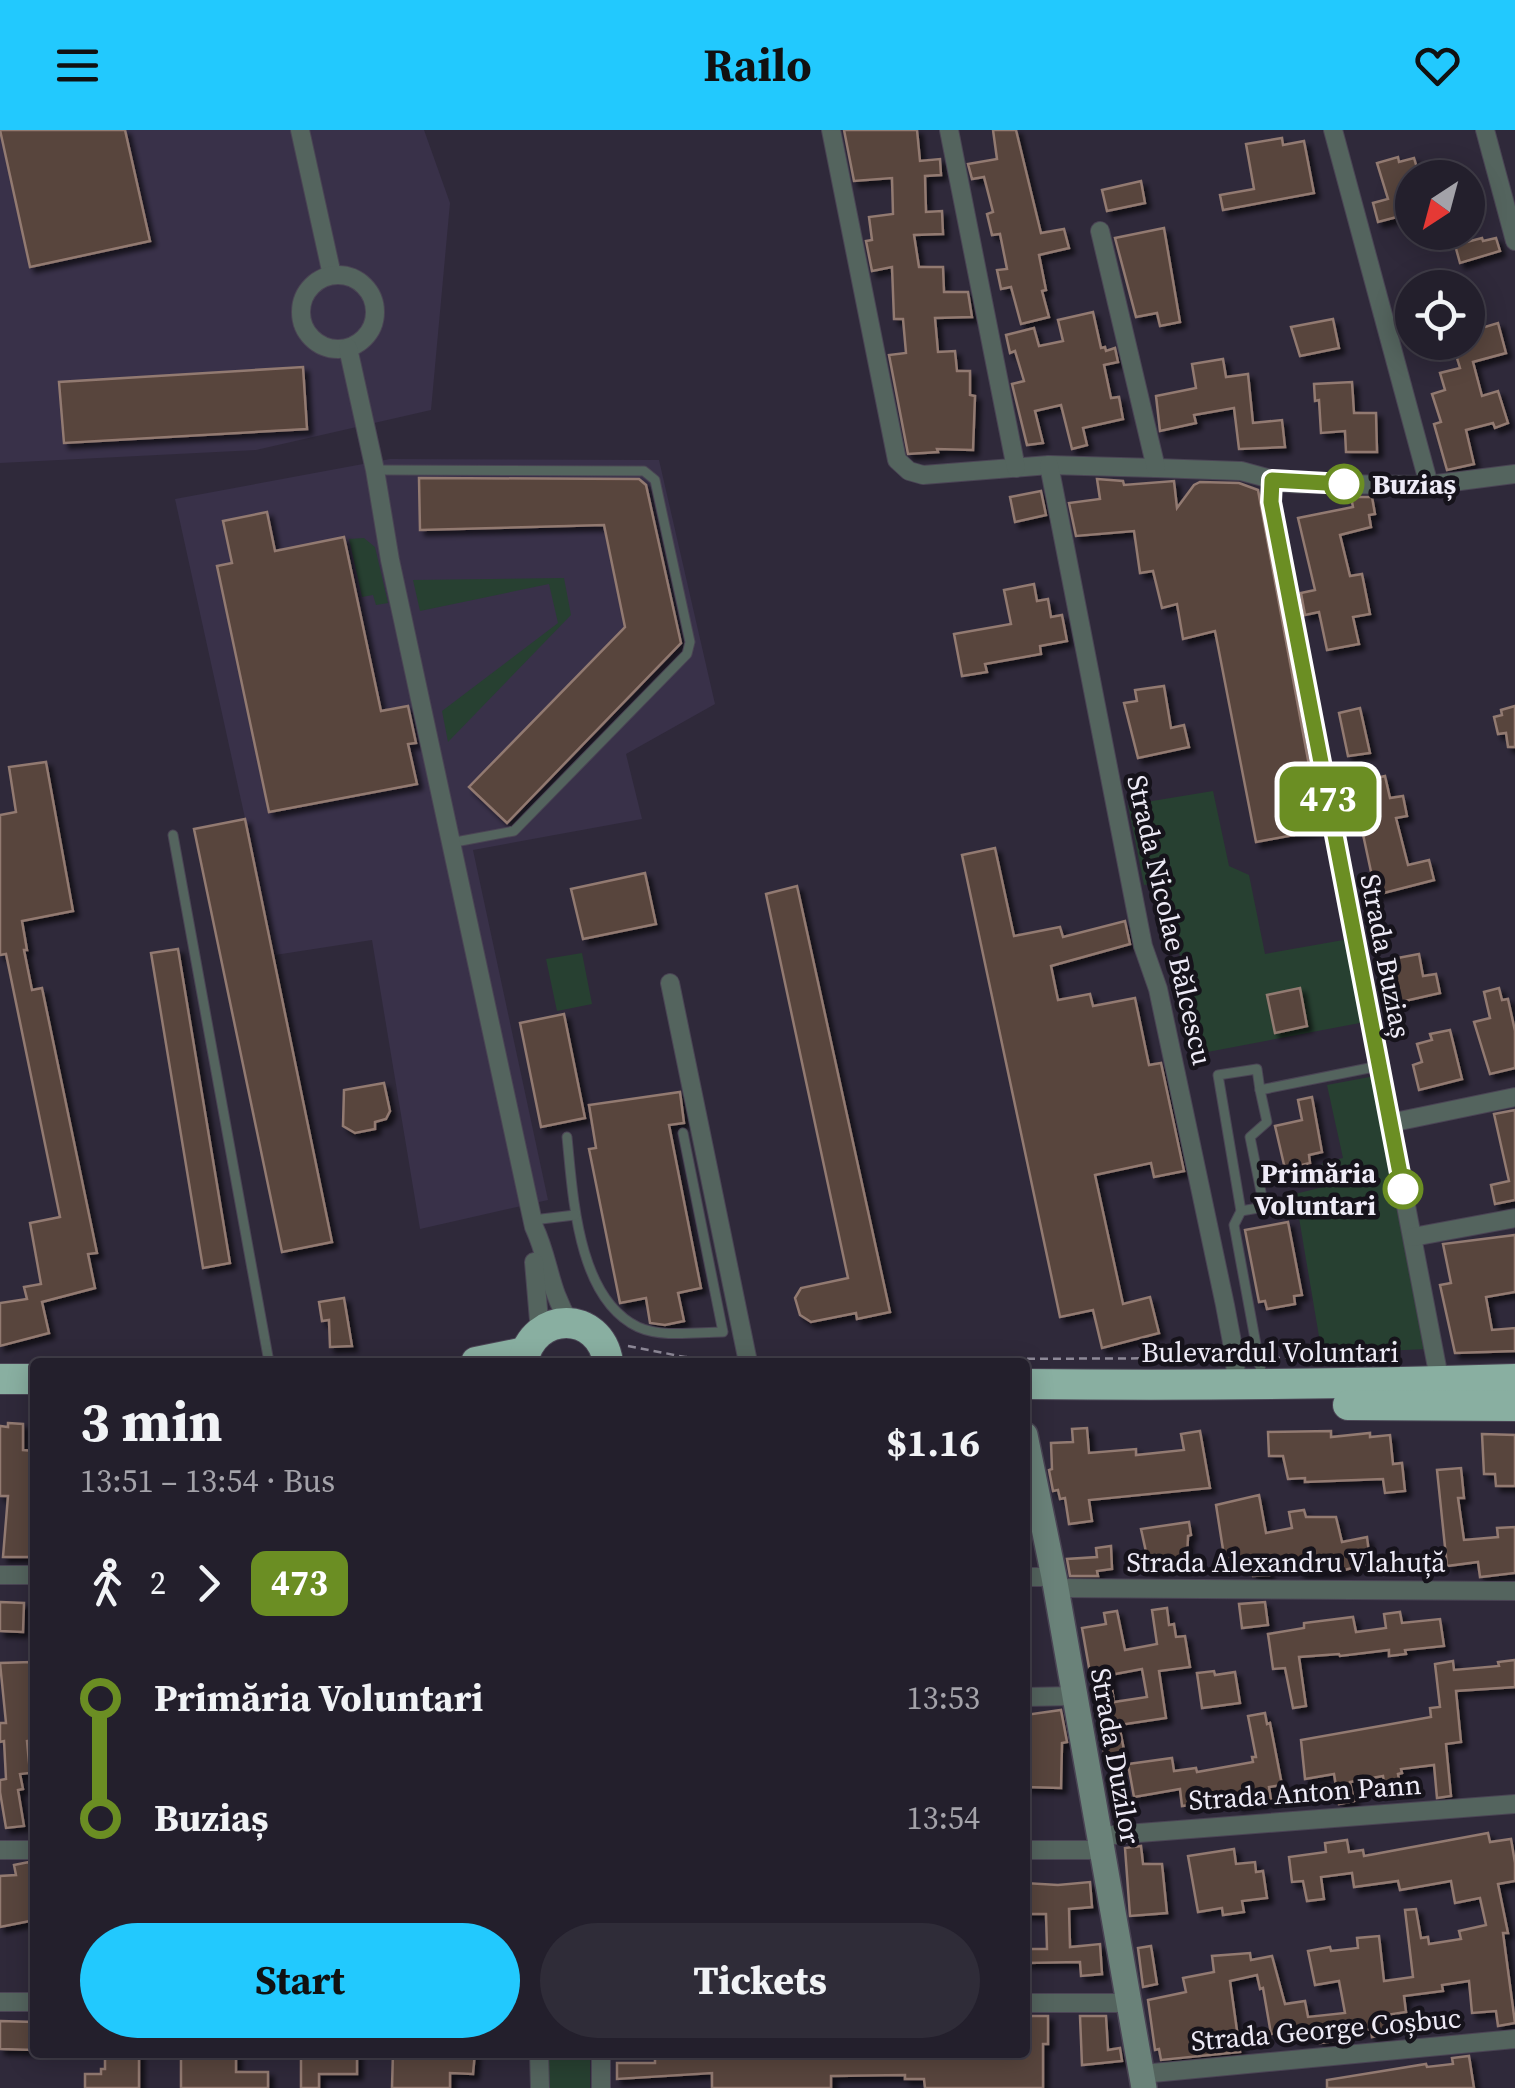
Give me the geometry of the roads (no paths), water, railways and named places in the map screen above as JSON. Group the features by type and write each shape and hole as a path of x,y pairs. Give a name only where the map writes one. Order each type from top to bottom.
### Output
{"highway":[{"path":"492,1358 529,1349 559,1323 570,1323 594,1334 615,1355"},
{"name":"Bulevardul Voluntari","path":"1030,1384 1248,1372 1440,1384 1515,1379"},
{"path":"0,1379 30,1379"},
{"path":"0,1398 30,1398"},
{"name":"Bulevardul Voluntari","path":"1030,1404 1515,1406"}],"street":[{"path":"300,130 332,275"},
{"path":"831,130 898,460 908,472 1049,466 1156,468 1242,471 1304,484 1429,485 1514,476"},
{"path":"948,130 1016,468"},
{"path":"1334,130 1429,485"},
{"path":"1484,130 1515,241"},
{"path":"1100,231 1156,468"},
{"path":"332,275 354,278 370,293 374,304 372,326 366,336 348,348 324,346 314,340 302,321 300,310 306,291 332,275"},
{"path":"348,348 533,1223 551,1289 570,1323"},
{"name":"Strada Nicolae Bălcescu","path":"1049,466 1143,946 1158,989 1248,1372"},
{"name":"Strada Buziaș","path":"1272,480 1271,502 1440,1384"},
{"path":"670,983 747,1358"},
{"path":"1390,1123 1515,1097"},
{"path":"1412,1237 1515,1218"},
{"path":"529,1349 539,1296 530,1244 533,1223"},
{"name":"Strada Duzilor","path":"1030,1460 1143,2081"},
{"path":"0,1575 30,1576"},
{"name":"Strada Alexandru Vlahuță","path":"1030,1578 1055,1582 1515,1591"},
{"path":"1030,1697 1075,1696"},
{"name":"Strada Anton Pann","path":"1030,1850 1515,1804"},
{"path":"0,1850 30,1850"},
{"path":"0,2002 30,2002"},
{"path":"1030,2003 1129,2003"},
{"name":"Strada George Coșbuc","path":"1143,2081 1515,2039"},
{"path":"539,2058 540,2088"},
{"path":"601,2058 601,2088"}],"lane":[{"path":"376,470 644,471 656,480 690,642 686,654 514,831 450,843"},
{"path":"173,835 268,1358"},
{"path":"1260,1090 1379,1066"},
{"path":"1241,1210 1264,1207 1250,1137 1267,1122 1256,1070 1218,1075 1241,1210 1234,1225 1248,1372"},
{"path":"566,1137 575,1215 598,1288 638,1327 658,1332 723,1332 683,1133"},
{"path":"533,1223 575,1215"}],"place":[{"name":"Buziaș","path":"1344,484"},
{"name":"Primăria Voluntari","path":"1403,1189"}]}
